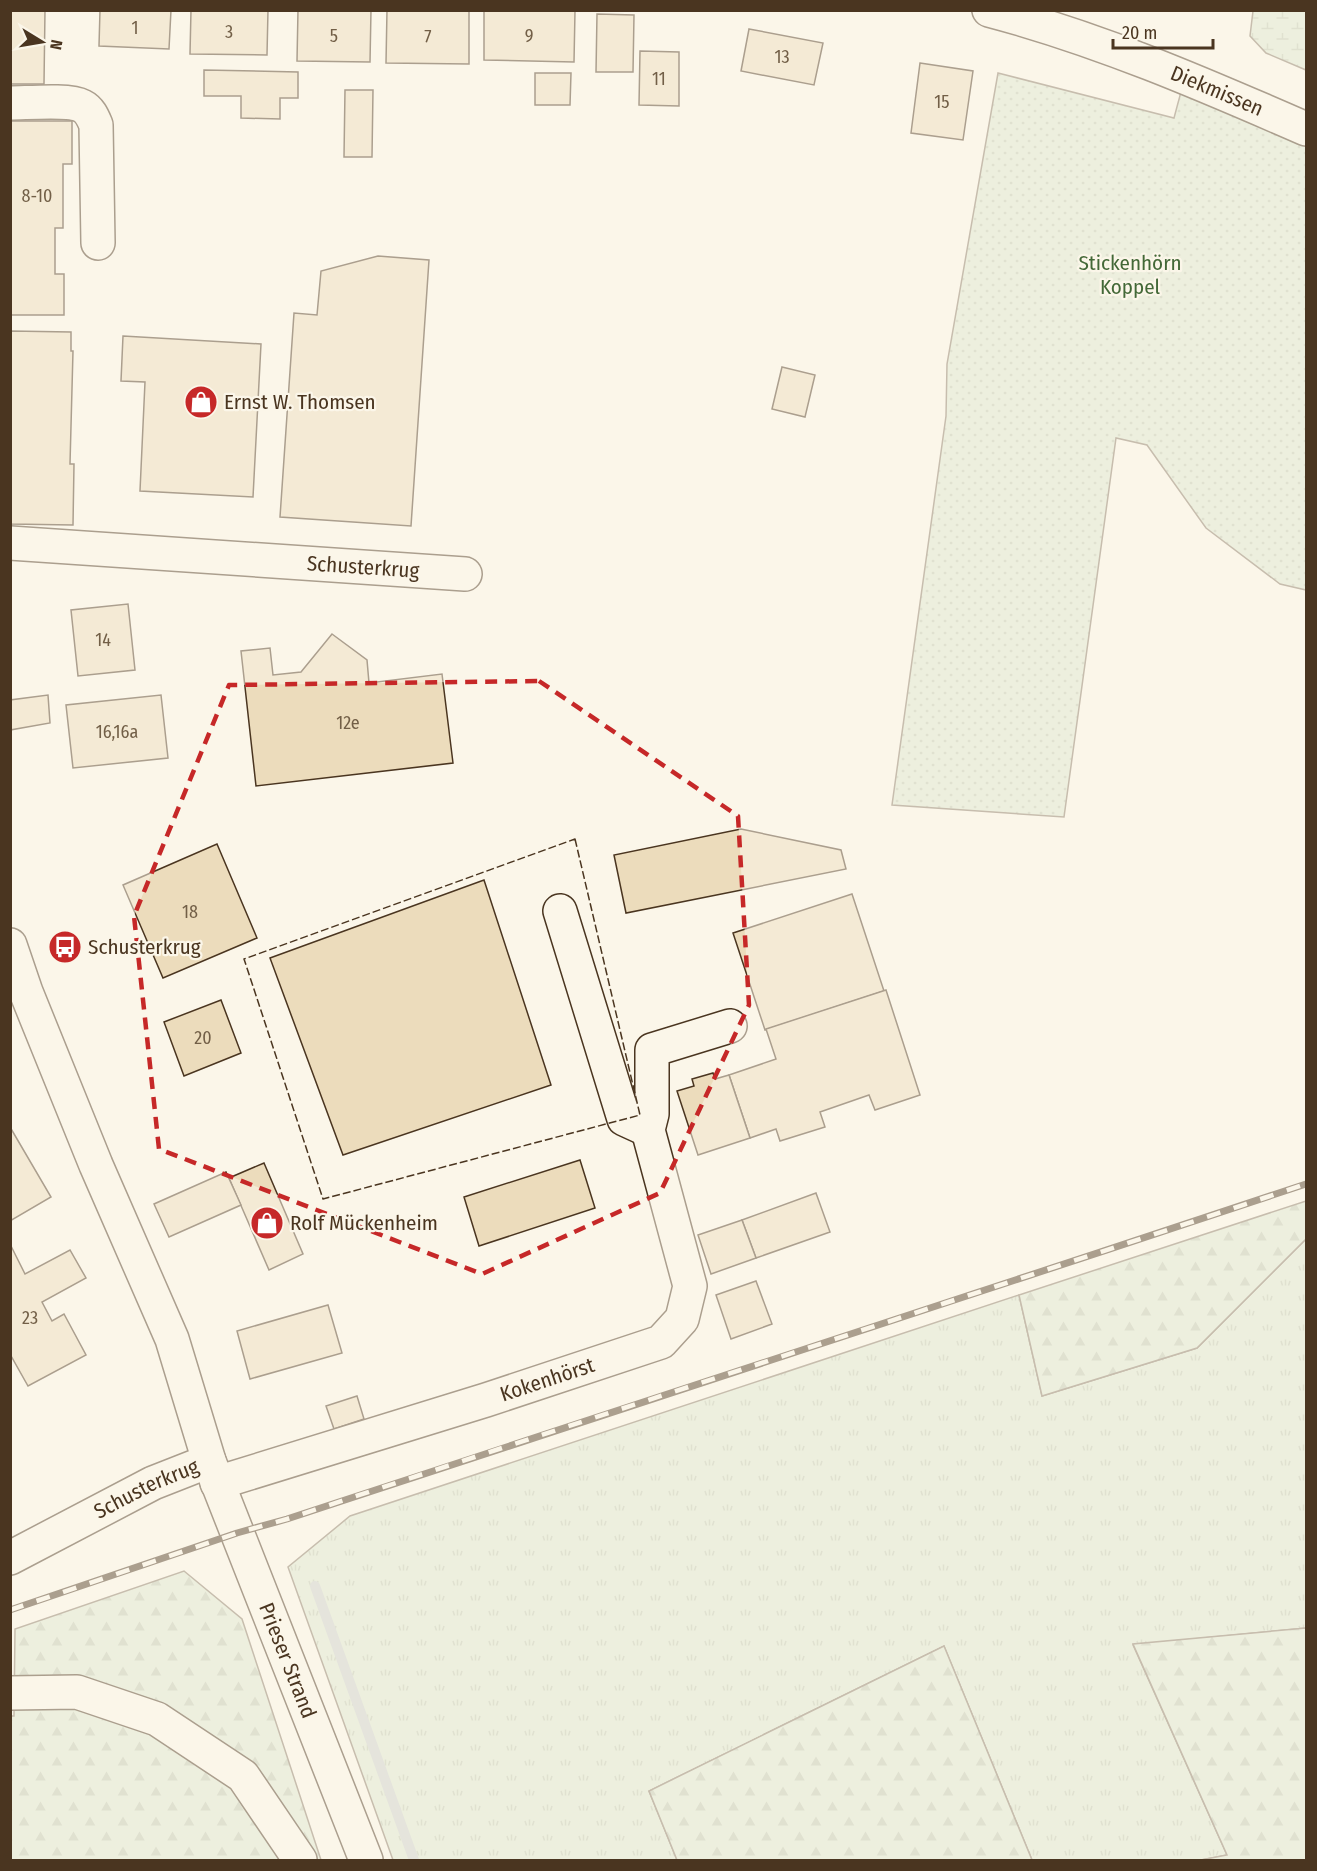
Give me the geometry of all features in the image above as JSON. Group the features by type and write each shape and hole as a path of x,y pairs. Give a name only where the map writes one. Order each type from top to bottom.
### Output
{"street":[{"name":"Diekmissen","path":"989,10 1121,51 1306,129"},
{"path":"10,104 67,102 81,105 90,113 96,125 98,243"},
{"name":"Schusterkrug","path":"10,543 465,574"},
{"path":"561,911 624,1119 648,1130 652,1114 652,1050 730,1026"},
{"name":"Schusterkrug","path":"10,945 26,992 88,1143 172,1339 213,1472 153,1483 10,1558"},
{"name":"Kokenhörst","path":"213,1472 486,1400 661,1342 682,1319 690,1286 648,1130"},
{"name":"Prieser Strand","path":"213,1472 366,1860"},
{"path":"10,1693 76,1692 157,1719 243,1776 300,1860"}],"highlighted area":[{"path":"539,681 738,816 749,1005 660,1193 482,1274 159,1149 134,916 229,685"}],"green space":[{"path":"1253,11 1306,11 1306,70 1266,53 1250,36"},
{"name":"Stickenhörn Koppel","path":"998,73 1174,118 1182,88 1306,139 1306,590 1280,584 1206,528 1147,445 1116,438 1064,817 892,805 946,416 947,364"},
{"path":"1306,1201 1306,1239 1197,1348 1042,1396 1019,1295"},
{"path":"1306,1239 1306,1628 1133,1645 1227,1855 1201,1860 1032,1860 944,1646 649,1791 677,1860 393,1860 288,1567 350,1516 1019,1295 1042,1396 1197,1348"},
{"path":"184,1571 242,1619 321,1860 11,1860 10,1716 14,1716 15,1629"},
{"path":"1306,1628 1306,1860 1201,1860 1227,1855 1133,1644"},
{"path":"944,1646 1032,1860 677,1860 649,1791"}],"building":[{"path":"10,10 45,10 44,84 10,84"},
{"path":"100,10 171,10 169,49 99,46"},
{"path":"191,10 268,10 267,55 190,54"},
{"path":"298,10 371,10 370,62 297,61"},
{"path":"387,10 469,11 469,64 386,63"},
{"path":"484,10 575,11 574,62 484,60"},
{"path":"597,14 634,15 633,72 596,72"},
{"path":"749,29 823,43 814,85 741,71"},
{"path":"640,51 679,52 679,106 639,105"},
{"path":"920,63 973,71 963,140 911,133"},
{"path":"204,70 298,72 298,98 280,98 280,119 241,118 241,96 204,96"},
{"path":"535,73 571,73 570,105 535,105"},
{"path":"345,90 373,90 372,157 344,157"},
{"path":"10,121 72,121 72,164 63,164 63,228 55,228 55,274 64,274 64,315 10,315"},
{"path":"378,256 429,260 411,526 280,517 294,313 317,315 321,271"},
{"path":"10,331 71,332 71,351 73,351 70,464 74,464 73,525 10,524"},
{"name":"Ernst W. Thomsen","path":"123,336 261,344 253,497 140,491 145,382 121,381"},
{"path":"782,367 815,375 805,417 772,409"},
{"path":"128,604 135,670 78,676 71,610"},
{"path":"332,634 367,660 369,683 442,674 453,763 256,786 241,651 270,648 273,675 301,672"},
{"path":"48,695 50,723 10,730 10,700"},
{"path":"161,695 168,758 73,768 66,705"},
{"path":"741,829 841,850 846,869 626,913 614,855"},
{"path":"217,844 257,938 163,978 123,885"},
{"path":"484,880 551,1085 343,1155 270,958"},
{"path":"852,894 884,991 765,1030 733,933"},
{"path":"886,990 920,1095 875,1110 869,1095 820,1112 825,1127 780,1141 776,1129 750,1138 729,1075 776,1059 766,1029"},
{"path":"221,1000 241,1053 184,1076 164,1022"},
{"path":"713,1073 715,1079 729,1075 750,1138 698,1155 677,1091 694,1086 692,1079"},
{"path":"10,1127 51,1197 10,1221"},
{"path":"580,1160 595,1208 479,1246 464,1197"},
{"path":"264,1163 303,1254 269,1270 229,1178"},
{"path":"226,1172 241,1205 169,1237 154,1204"},
{"path":"816,1193 830,1232 756,1258 742,1220"},
{"path":"742,1220 756,1258 711,1274 698,1235"},
{"path":"11,1246 25,1274 70,1250 86,1278 42,1302 52,1321 64,1314 86,1355 28,1386 10,1354"},
{"path":"756,1281 772,1324 731,1339 716,1295"},
{"path":"328,1305 342,1353 250,1379 237,1331"},
{"path":"357,1396 364,1419 334,1429 326,1406"}],"waterway":[{"path":"315,1586 414,1860"}],"railway":[{"path":"10,1610 237,1533 287,1519 1306,1184"}],"fence":[{"path":"575,839 640,1115 323,1199 244,959 575,839"}],"place":[{"name":"Ernst W. Thomsen","path":"201,402"},
{"name":"Schusterkrug","path":"65,947"},
{"name":"Rolf Mückenheim","path":"267,1223"}]}
